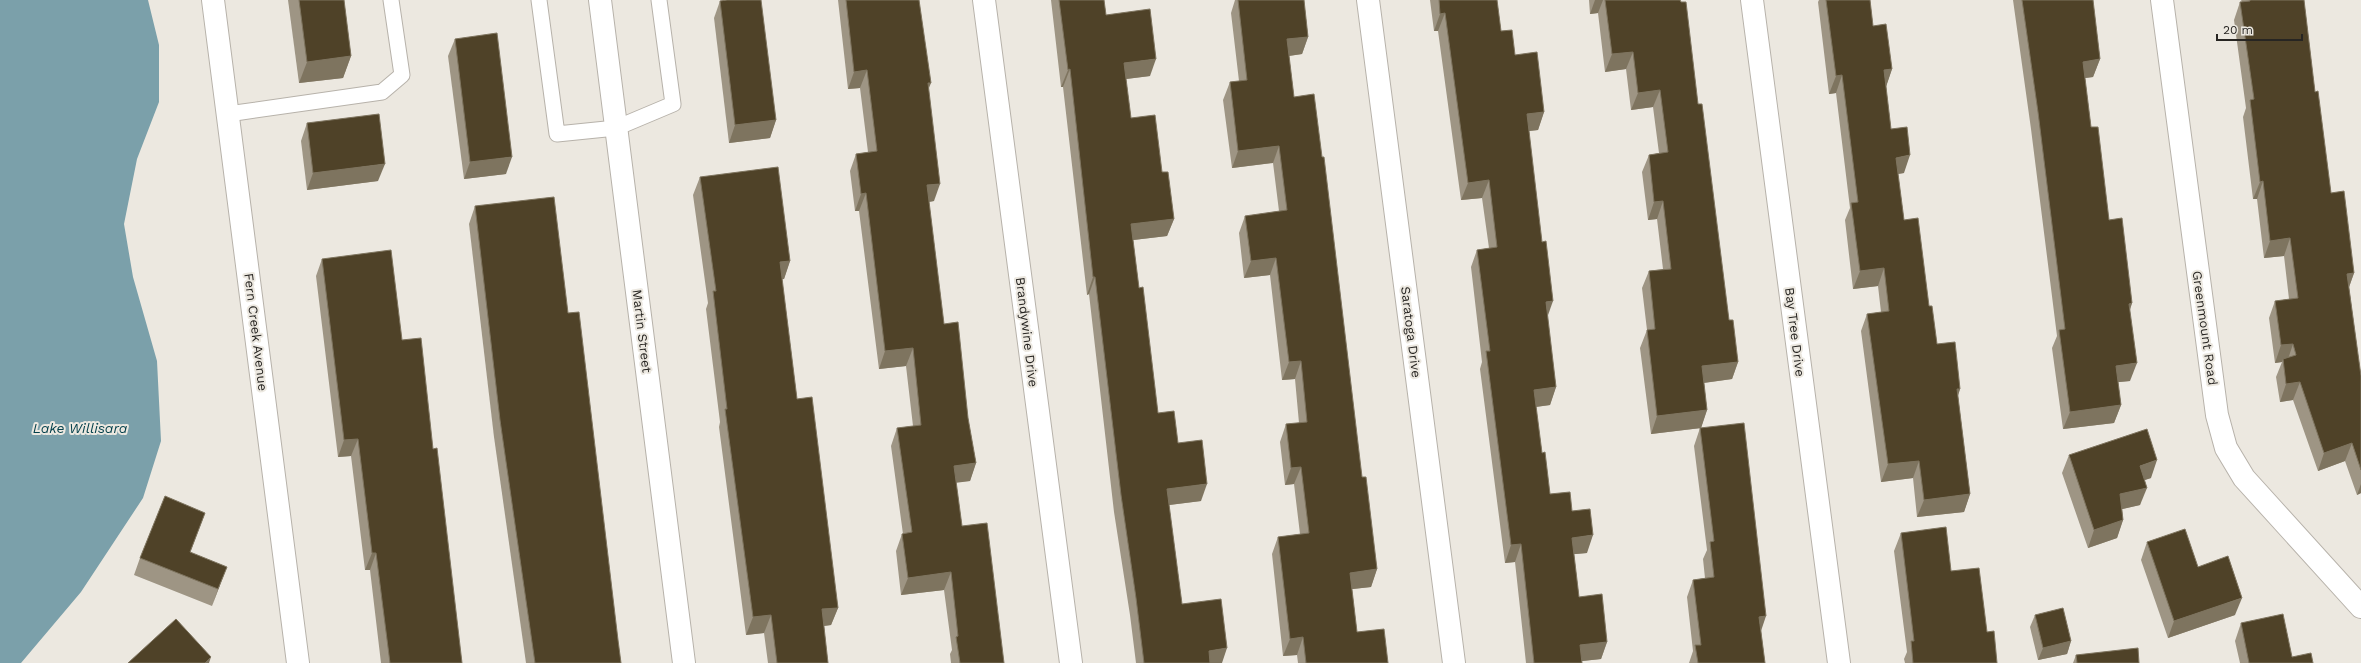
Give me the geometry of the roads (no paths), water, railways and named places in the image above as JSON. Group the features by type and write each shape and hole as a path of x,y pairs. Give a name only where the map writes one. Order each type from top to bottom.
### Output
{"street":[{"name":"Fern Creek Avenue","path":"213,0 298,663"},
{"name":"Martin Street","path":"600,0 684,663"},
{"name":"Brandywine Drive","path":"984,0 1071,663"},
{"name":"Saratoga Drive","path":"1368,0 1454,663"},
{"name":"Bay Tree Drive","path":"1752,0 1839,663"},
{"name":"Greenmount Road","path":"2162,0 2217,415 2226,448 2244,478 2361,607"}],"lane":[{"path":"228,114 382,92 402,75 391,0"},
{"path":"539,0 557,134 616,128 673,104 659,0"}],"water":[{"name":"Lake Willisara","path":"0,0 148,0 159,45 159,102 137,159 124,224 133,277 157,361 161,441 143,498 81,592 21,663 0,663"}]}
